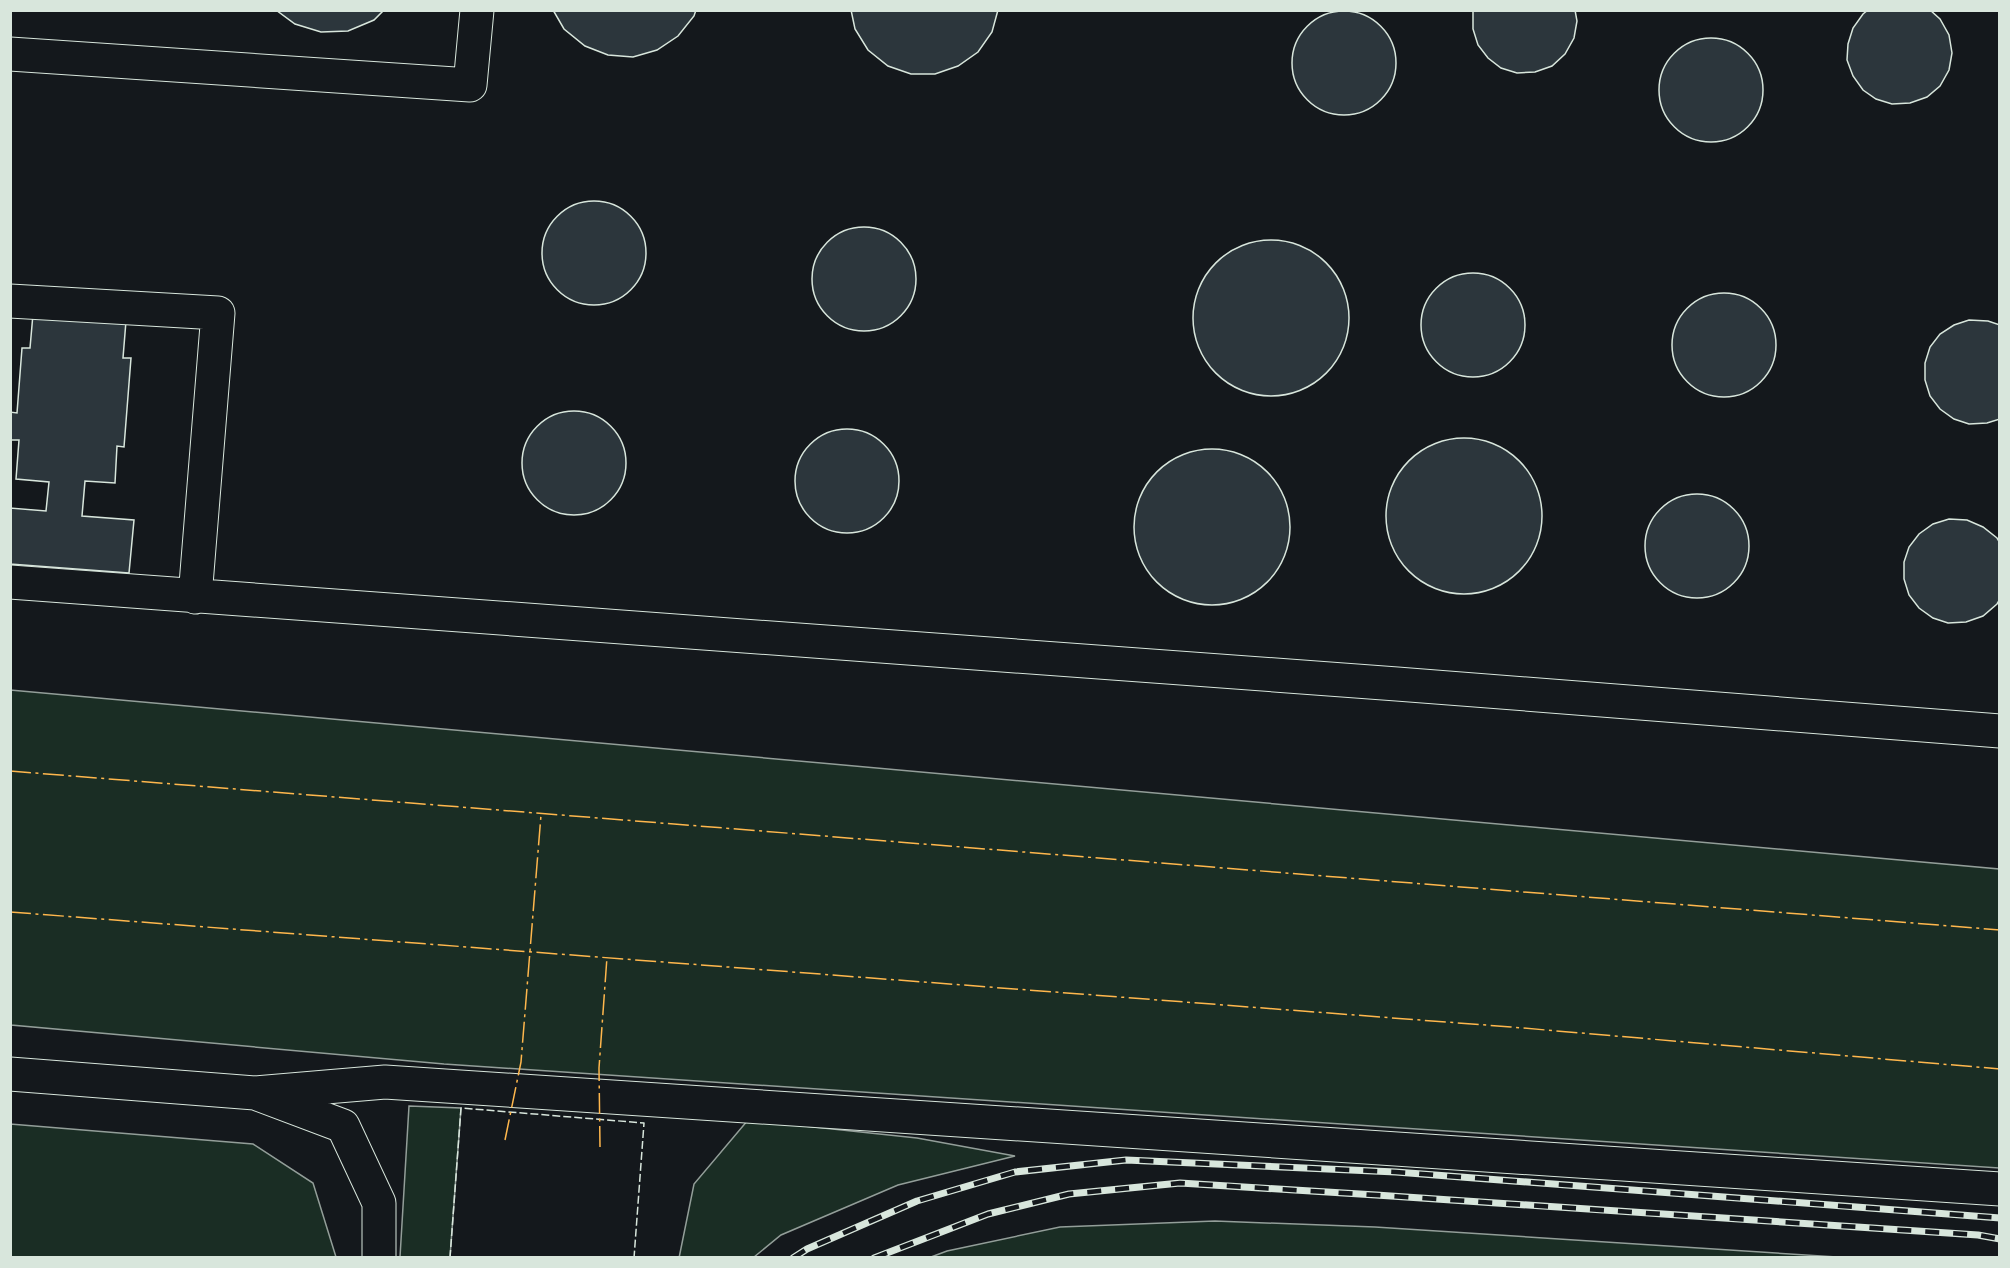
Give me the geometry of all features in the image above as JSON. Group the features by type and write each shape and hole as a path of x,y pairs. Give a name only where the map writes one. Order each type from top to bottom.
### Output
{"lane":[{"path":"10,54 470,85 477,10"},
{"path":"10,301 218,313 195,597"},
{"path":"10,582 1385,683 2000,731"},
{"path":"10,1074 255,1093 385,1082 2000,1189"},
{"path":"255,1093 343,1126 379,1203 379,1257"}],"green space":[{"path":"10,690 1999,869 1999,1168 444,1064 11,1025"},
{"path":"409,1106 461,1108 450,1257 400,1257"},
{"path":"748,1120 917,1138 1015,1156 898,1185 781,1235 754,1257 679,1258 694,1184"},
{"path":"10,1124 253,1144 313,1183 336,1257 11,1257"},
{"path":"1215,1221 1375,1227 1837,1257 931,1257 947,1251 1060,1227"}],"building":[{"path":"276,10 384,10 374,20 348,31 321,32 295,24"},
{"path":"553,10 696,10 678,36 657,50 633,57 608,55 585,46 564,29"},
{"path":"851,10 998,10 992,32 978,52 958,66 935,74 911,74 888,66 868,50 855,29"},
{"path":"1473,10 1575,10 1577,21 1574,38 1565,54 1552,66 1535,72 1517,73 1501,68 1488,58 1478,45 1473,29"},
{"path":"1868,10 1930,10 1940,19 1949,35 1952,53 1949,70 1940,86 1927,97 1910,103 1892,104 1876,99 1863,90 1853,76 1847,60 1848,44 1853,28"},
{"path":"1344,11 1364,15 1381,26 1392,43 1396,63 1392,83 1381,100 1364,111 1344,115 1324,111 1307,100 1296,83 1292,63 1296,43 1307,26 1324,15"},
{"path":"1711,38 1731,42 1748,53 1759,70 1763,90 1759,110 1748,127 1731,138 1711,142 1691,138 1674,127 1663,110 1659,90 1663,70 1674,53 1691,42"},
{"path":"594,201 614,205 631,216 642,233 646,253 642,273 631,290 614,301 594,305 574,301 557,290 546,273 542,253 546,233 557,216 574,205"},
{"path":"864,227 884,231 901,242 912,259 916,279 912,299 901,316 884,327 864,331 844,327 827,316 816,299 812,279 816,259 827,242 844,231"},
{"path":"1271,240 1286,241 1301,246 1315,253 1326,263 1336,274 1343,288 1348,303 1348,333 1343,348 1336,362 1326,373 1315,383 1301,390 1286,395 1271,396 1256,395 1241,390 1227,383 1216,373 1206,362 1199,348 1194,333 1193,318 1194,303 1199,288 1206,274 1216,263 1227,253 1241,246 1256,241"},
{"path":"1473,273 1493,277 1510,288 1521,305 1525,325 1521,345 1510,362 1493,373 1473,377 1453,373 1436,362 1425,345 1421,325 1425,305 1436,288 1453,277"},
{"path":"1724,293 1744,297 1761,308 1772,325 1776,345 1772,365 1761,382 1744,393 1724,397 1704,393 1687,382 1676,365 1672,345 1676,325 1687,308 1704,297"},
{"path":"33,314 126,321 123,358 131,358 124,447 117,446 115,483 85,481 82,516 134,520 129,573 10,564 10,508 46,511 49,482 16,479 19,440 10,440 10,412 17,413 22,348 30,348"},
{"path":"1969,320 1988,321 2000,325 2000,419 1987,423 1969,424 1954,419 1940,409 1930,396 1925,380 1925,363 1930,347 1940,334 1954,325"},
{"path":"574,411 594,415 611,426 622,443 626,463 622,483 611,500 594,511 574,515 554,511 537,500 526,483 522,463 526,443 537,426 554,415"},
{"path":"847,429 867,433 884,444 895,461 899,481 895,501 884,518 867,529 847,533 827,529 810,518 799,501 795,481 799,461 810,444 827,433"},
{"path":"1464,438 1479,439 1494,444 1508,451 1519,461 1529,472 1536,486 1541,501 1541,531 1536,546 1529,560 1519,571 1508,581 1494,588 1479,593 1464,594 1449,593 1434,588 1420,581 1409,571 1399,560 1392,546 1387,531 1386,516 1387,501 1392,486 1399,472 1409,461 1420,451 1434,444 1449,439"},
{"path":"1212,449 1227,450 1242,455 1256,462 1267,472 1277,483 1284,497 1289,512 1289,542 1284,557 1277,571 1267,582 1256,592 1242,599 1227,604 1212,605 1197,604 1182,599 1168,592 1157,582 1147,571 1140,557 1135,542 1134,527 1135,512 1140,497 1147,483 1157,472 1168,462 1182,455 1197,450"},
{"path":"1697,494 1717,498 1734,509 1745,526 1749,546 1745,566 1734,583 1717,594 1697,598 1677,594 1660,583 1649,566 1645,546 1649,526 1660,509 1677,498"},
{"path":"1949,519 1967,520 1983,527 2000,543 2000,599 1983,616 1966,622 1948,623 1933,618 1919,608 1909,595 1904,579 1904,562 1909,547 1919,534 1933,524"}],"railway":[{"path":"793,1258 807,1249 917,1201 1015,1172 1126,1160 1396,1172 2000,1218"},
{"path":"874,1258 988,1214 1069,1194 1180,1183 1978,1235 2000,1239"}],"fence":[{"path":"450,1258 461,1108 644,1123 634,1258"}],"power":[{"path":"10,771 2000,930"},
{"path":"505,1140 521,1062 541,815"},
{"path":"10,912 1511,1027 2000,1069"},
{"path":"600,1147 599,1068 607,957"}]}
